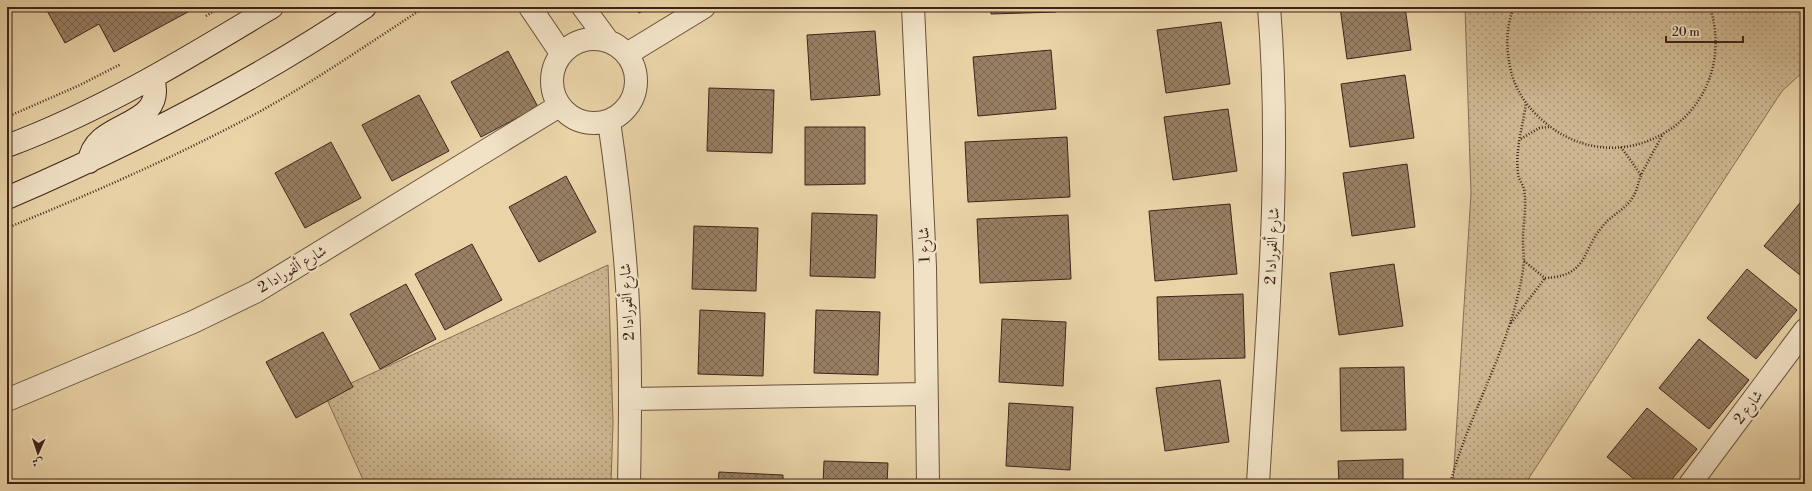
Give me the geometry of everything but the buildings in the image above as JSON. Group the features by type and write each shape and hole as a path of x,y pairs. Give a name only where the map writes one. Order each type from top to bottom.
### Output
{"street":[{"path":"7,146 38,134 106,103 153,78 272,7"},
{"path":"7,198 89,162 194,110 312,42 365,7"},
{"path":"530,7 561,53"},
{"path":"583,7 608,41"},
{"path":"627,54 704,7"},
{"name":"شارع 1","path":"913,7 925,267 928,484"},
{"name":"شارع ألفورادا 2","path":"1258,484 1273,231 1275,148 1273,58 1269,7"},
{"path":"598,39 608,41 618,46 627,54 634,65 637,78 635,92 630,104 621,114 609,121 596,124 582,122 569,116 559,106 553,94 551,80 554,65 561,53 578,41 598,39"},
{"path":"89,162 92,148 101,138 142,116 148,110 156,94 153,78"},
{"name":"شارع ألفورادا 2","path":"7,400 193,322 255,292 559,106"},
{"name":"شارع ألفورادا 2","path":"609,121 625,259 631,399 629,484"},
{"name":"شارع 2","path":"1690,484 1805,330"},
{"path":"631,399 926,394"}],"path":[{"path":"204,17 220,7"},
{"path":"7,228 82,197 179,153 247,118 313,80 425,7"},
{"path":"1514,7 1507,36 1508,60 1515,82 1526,103 1549,127 1583,143 1602,147 1621,147 1643,143 1663,134 1681,122 1696,106 1707,87 1714,66 1717,45 1715,23 1710,7"},
{"path":"7,117 80,85 127,62"},
{"path":"1450,484 1466,434 1509,325 1524,261 1523,241 1525,198 1524,187 1518,174 1518,155 1526,103"},
{"path":"1521,139 1538,128 1549,127"},
{"path":"1524,261 1537,274 1545,278 1557,278 1569,273 1579,266 1601,227 1632,199 1641,175 1663,134"},
{"path":"1621,147 1641,175"},
{"path":"1509,325 1545,278"}],"shaded area":[{"path":"1465,7 1805,7 1805,70 1782,91 1525,484 1453,484 1471,194"},
{"path":"608,265 613,422 611,484 365,484 325,395"}]}
